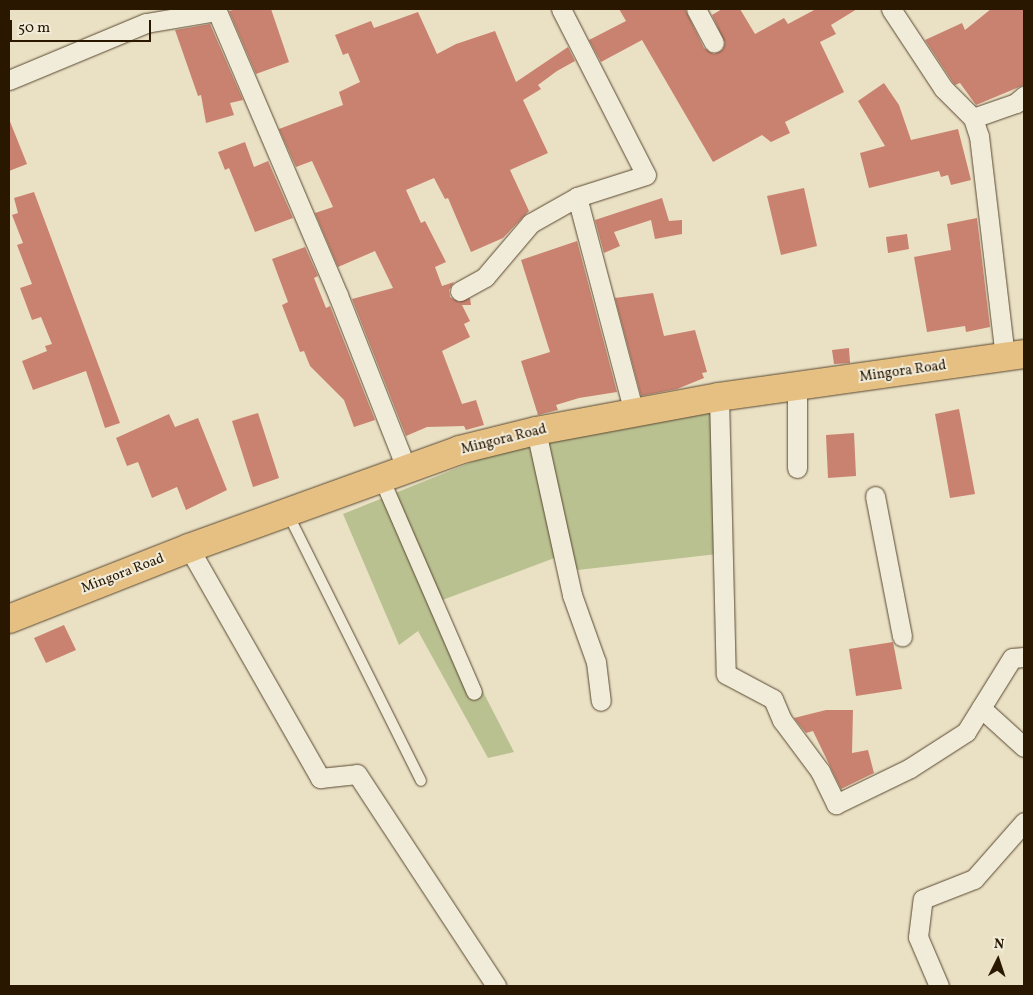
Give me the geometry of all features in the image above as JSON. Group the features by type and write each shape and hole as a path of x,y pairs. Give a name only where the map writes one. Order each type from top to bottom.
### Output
{"main road":[{"name":"Mingora Road","path":"9,619 189,548 406,468 536,431 719,397 1014,356"}],"street":[{"path":"460,291 485,277 531,223 577,197 646,175 561,9"},
{"path":"696,9 714,43"},
{"path":"891,9 942,88 973,118 979,136 1014,356"},
{"path":"9,80 146,23 217,10 338,295 406,468"},
{"path":"973,118 1016,103 1024,96"},
{"path":"577,197 634,413"},
{"path":"797,386 798,468"},
{"path":"719,397 726,674 773,699 782,720 820,771 836,804 910,768 966,732 1012,658 1024,657"},
{"path":"536,431 572,595 596,662 601,701"},
{"path":"381,478 474,692"},
{"path":"875,496 902,636"},
{"path":"189,548 320,778 357,774 496,986"},
{"path":"981,708 1024,747"},
{"path":"940,986 918,937 923,899 974,879 1024,822"}],"lane":[{"path":"288,513 421,781"}],"green space":[{"path":"719,397 717,554 578,570 565,554 437,602 514,752 488,758 418,631 399,645 343,514 482,458"}],"building":[{"path":"237,9 271,9 289,62 256,74 229,11"},
{"path":"619,9 685,9 704,48 714,54 723,49 725,43 712,15 722,9 740,9 755,34 784,18 788,24 816,9 857,9 831,25 836,34 820,42 844,92 785,122 790,133 771,142 762,135 713,162 642,40 601,62 589,40 626,21"},
{"path":"991,9 1024,9 1024,85 976,105 960,83 955,85 925,40 962,23 965,30"},
{"path":"418,12 437,54 456,44 495,31 516,82 568,47 575,61 538,85 541,89 523,100 548,153 510,170 529,211 503,238 471,252 448,198 445,199 434,178 406,190 421,223 425,221 446,262 435,267 442,286 454,282 449,290 450,297 459,302 470,298 471,305 462,305 470,321 464,324 470,337 442,351 462,404 476,400 484,425 466,430 464,426 427,427 406,436 352,299 393,288 375,251 338,267 315,213 333,207 312,161 296,167 279,129 343,105 339,92 360,82 348,53 343,55 335,35 371,21 374,28"},
{"path":"210,24 243,100 230,103 234,115 206,123 201,95 198,96 175,30"},
{"path":"884,83 899,105 911,140 958,129 971,180 951,185 948,175 941,177 939,171 869,188 860,153 885,146 858,101"},
{"path":"9,119 27,164 9,171"},
{"path":"245,142 254,167 268,161 293,218 255,232 229,168 225,170 218,152"},
{"path":"804,188 817,246 781,255 767,196"},
{"path":"34,192 120,423 105,428 86,371 33,390 22,361 47,351 45,346 52,344 41,317 32,320 20,288 32,284 17,245 23,243 12,215 18,213 14,198"},
{"path":"662,198 669,221 682,220 682,234 655,239 651,220 614,232 620,246 604,253 595,220"},
{"path":"977,218 990,327 966,332 965,326 927,332 914,257 951,250 947,224"},
{"path":"907,234 909,249 888,253 886,237"},
{"path":"577,241 617,392 579,398 556,405 558,410 538,415 521,361 550,352 521,260"},
{"path":"305,247 318,276 314,278 326,308 330,306 375,420 354,427 344,400 310,366 304,351 300,352 282,305 288,302 272,259"},
{"path":"653,293 664,336 695,330 707,372 702,373 704,378 677,389 641,396 615,298"},
{"path":"849,348 850,363 834,364 832,350"},
{"path":"959,409 975,494 950,498 935,414"},
{"path":"258,413 279,478 253,487 232,421"},
{"path":"169,414 175,427 198,418 227,490 186,510 177,487 152,498 138,462 127,466 116,438"},
{"path":"854,433 856,476 828,478 826,435"},
{"path":"64,625 76,650 46,663 34,638"},
{"path":"893,642 902,689 856,696 849,649"},
{"path":"826,710 853,710 852,753 868,750 874,773 841,789 813,731 806,733 794,718"}]}
